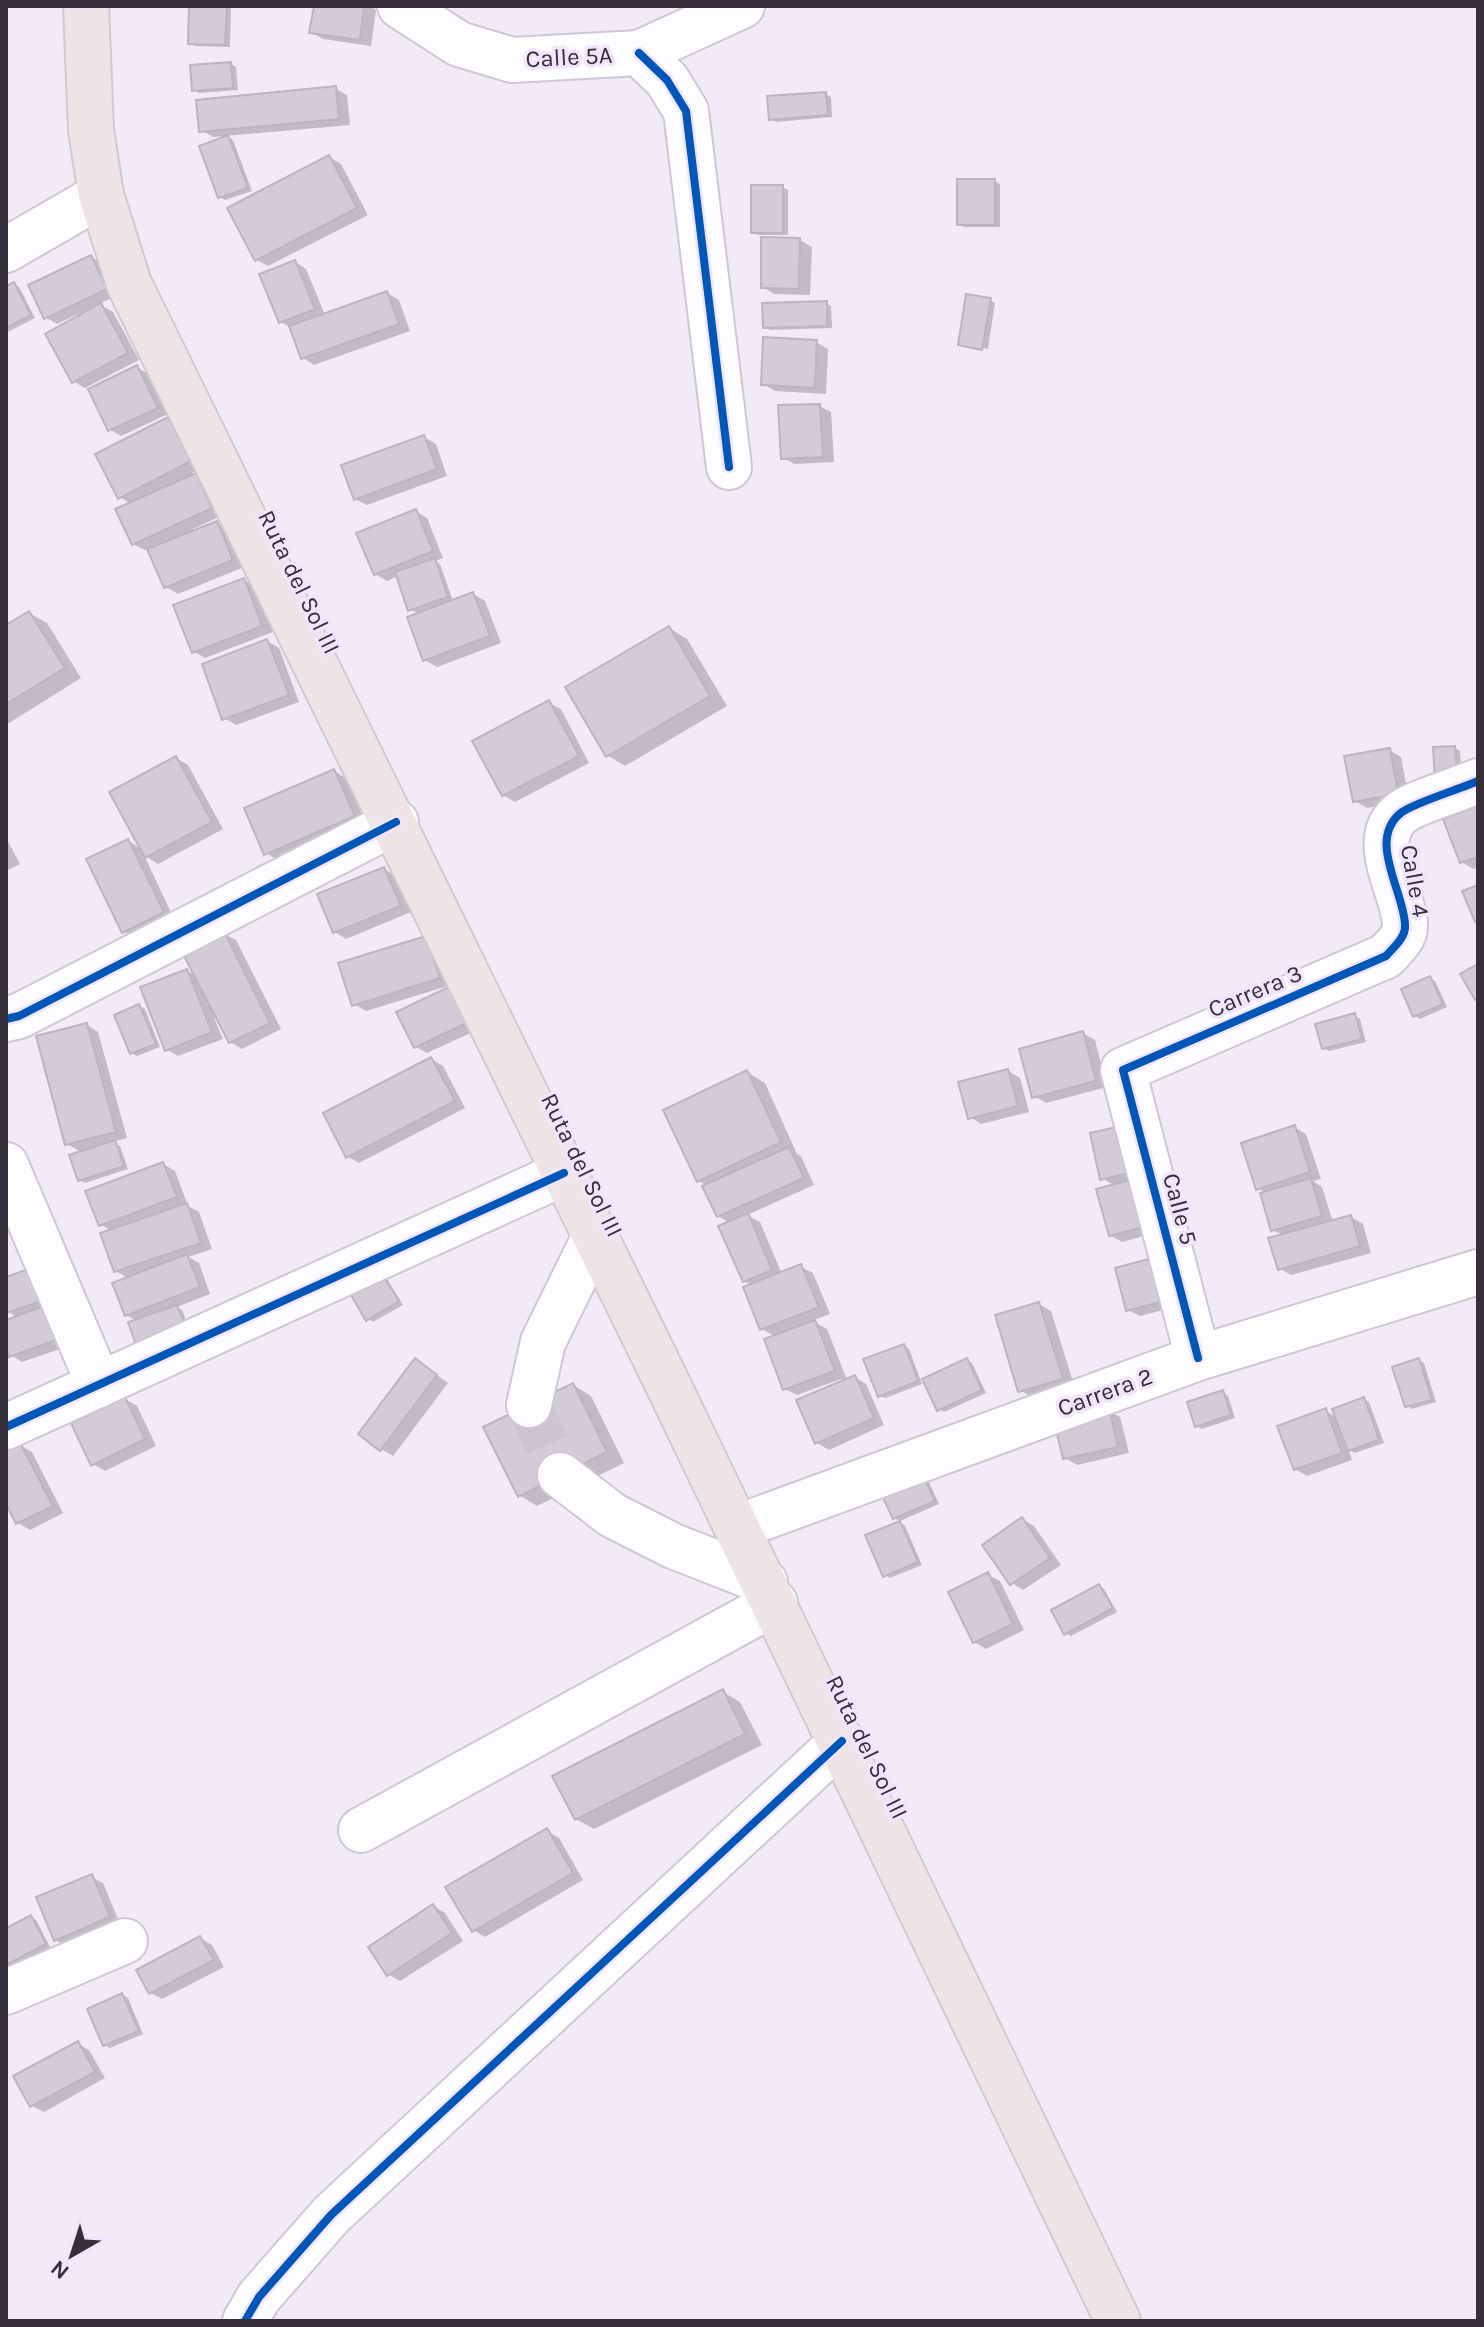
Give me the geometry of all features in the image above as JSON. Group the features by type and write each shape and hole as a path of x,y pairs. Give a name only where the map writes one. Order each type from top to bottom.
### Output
{"highway":[{"name":"Ruta del Sol III","path":"86,6 91,130 101,195 129,284 396,822 770,1592 1118,2321"}],"street":[{"name":"Calle 5A","path":"400,6 459,44 512,60 639,53 742,6"},
{"path":"639,53 667,80 686,111 729,467"},
{"path":"6,250 101,195"},
{"name":"Calle 4","path":"1399,942 1406,927 1386,845 1390,826 1402,812 1478,781"},
{"path":"6,1019 19,1016 396,822"},
{"name":"Carrera 3","path":"1123,1070 1386,956 1399,942"},
{"name":"Calle 5","path":"1123,1070 1198,1358"},
{"path":"6,1165 99,1385"},
{"path":"6,1427 564,1173"},
{"path":"529,1405 543,1342 595,1236"},
{"name":"Carrera 2","path":"738,1527 1198,1358 1478,1272"},
{"path":"560,1475 612,1515 770,1592"},
{"path":"361,1830 770,1592"},
{"path":"245,2321 259,2297 331,2215 842,1741"},
{"path":"6,1992 125,1941"}],"building":[{"path":"189,6 227,6 225,45 188,44"},
{"path":"314,6 364,6 360,40 309,33"},
{"path":"231,62 233,88 192,91 190,65"},
{"path":"336,86 339,119 199,132 196,100"},
{"path":"826,92 828,115 769,120 767,96"},
{"path":"228,135 248,188 218,198 199,146"},
{"path":"329,155 357,208 255,261 227,208"},
{"path":"957,179 995,179 995,225 957,225"},
{"path":"751,185 783,185 783,233 751,233"},
{"path":"761,237 800,238 799,289 761,288"},
{"path":"91,255 107,289 44,319 28,285"},
{"path":"295,260 315,309 279,323 259,274"},
{"path":"14,282 31,315 6,328 6,286"},
{"path":"387,291 399,324 301,359 289,326"},
{"path":"966,294 991,298 982,350 958,345"},
{"path":"827,301 827,326 763,328 762,303"},
{"path":"101,303 128,353 72,383 45,334"},
{"path":"763,337 817,340 815,388 761,385"},
{"path":"137,365 158,408 108,431 88,389"},
{"path":"820,404 823,457 781,459 778,405"},
{"path":"168,417 191,461 118,499 95,454"},
{"path":"424,435 437,469 354,500 341,465"},
{"path":"196,473 212,508 132,545 115,509"},
{"path":"416,509 433,551 374,575 356,533"},
{"path":"217,521 233,560 164,588 147,549"},
{"path":"435,558 448,597 408,611 395,572"},
{"path":"244,578 262,626 192,653 173,605"},
{"path":"473,592 490,636 423,661 407,617"},
{"path":"29,611 65,668 6,704 6,625"},
{"path":"669,626 710,696 606,757 565,687"},
{"path":"267,639 289,695 222,720 202,664"},
{"path":"549,700 579,756 502,796 472,741"},
{"path":"1455,746 1457,780 1435,781 1433,747"},
{"path":"1390,748 1398,794 1353,802 1344,756"},
{"path":"176,756 212,822 145,858 109,792"},
{"path":"334,769 355,816 264,855 244,808"},
{"path":"1478,806 1478,857 1460,863 1443,819"},
{"path":"128,839 164,912 122,933 86,859"},
{"path":"384,867 401,906 333,933 317,894"},
{"path":"1478,885 1478,920 1475,922 1462,891"},
{"path":"224,931 270,1023 229,1043 182,952"},
{"path":"426,936 440,978 352,1006 338,963"},
{"path":"1478,964 1478,998 1475,1000 1460,974"},
{"path":"187,969 212,1032 165,1051 140,987"},
{"path":"1430,976 1443,1004 1413,1017 1401,989"},
{"path":"459,982 477,1018 414,1048 396,1012"},
{"path":"139,1004 156,1044 130,1054 114,1015"},
{"path":"1355,1013 1362,1039 1322,1049 1315,1024"},
{"path":"87,1023 116,1132 65,1145 36,1036"},
{"path":"1083,1031 1096,1081 1032,1098 1019,1049"},
{"path":"431,1057 455,1101 346,1158 323,1113"},
{"path":"1008,1069 1018,1106 968,1119 958,1082"},
{"path":"747,1070 781,1142 697,1182 663,1110"},
{"path":"1134,1123 1144,1169 1100,1180 1090,1133"},
{"path":"1295,1125 1310,1172 1256,1190 1241,1143"},
{"path":"115,1140 124,1166 78,1181 69,1155"},
{"path":"789,1147 804,1178 717,1217 702,1186"},
{"path":"163,1162 177,1197 99,1226 85,1191"},
{"path":"1145,1176 1158,1223 1109,1236 1096,1189"},
{"path":"1311,1178 1322,1216 1271,1231 1260,1193"},
{"path":"187,1203 201,1243 114,1272 100,1233"},
{"path":"748,1213 772,1270 743,1282 718,1226"},
{"path":"1351,1215 1360,1246 1278,1270 1268,1238"},
{"path":"187,1254 200,1287 125,1316 112,1283"},
{"path":"1167,1254 1179,1297 1126,1311 1115,1268"},
{"path":"45,1263 57,1296 6,1313 6,1277"},
{"path":"801,1264 819,1307 760,1330 743,1287"},
{"path":"379,1269 399,1301 366,1321 347,1288"},
{"path":"60,1300 72,1334 9,1357 6,1320"},
{"path":"1039,1302 1063,1379 1018,1392 995,1315"},
{"path":"177,1305 186,1327 136,1345 128,1322"},
{"path":"815,1320 835,1371 783,1390 764,1339"},
{"path":"904,1344 918,1381 878,1397 863,1359"},
{"path":"415,1358 437,1375 380,1451 358,1434"},
{"path":"967,1358 982,1390 937,1411 922,1379"},
{"path":"1419,1358 1432,1400 1405,1407 1392,1367"},
{"path":"855,1375 874,1418 815,1444 796,1400"},
{"path":"573,1383 607,1452 518,1497 483,1427"},
{"path":"1223,1390 1231,1415 1195,1427 1187,1402"},
{"path":"125,1397 145,1439 91,1466 71,1423"},
{"path":"1364,1397 1379,1440 1348,1451 1332,1409"},
{"path":"1109,1408 1118,1447 1063,1459 1054,1421"},
{"path":"1326,1408 1342,1453 1294,1470 1277,1426"},
{"path":"20,1443 53,1506 16,1524 6,1504 6,1450"},
{"path":"921,1471 935,1501 893,1519 879,1489"},
{"path":"1022,1517 1050,1558 1010,1585 982,1545"},
{"path":"900,1521 918,1562 883,1577 865,1535"},
{"path":"988,1572 1013,1624 973,1643 948,1592"},
{"path":"1099,1584 1113,1608 1064,1635 1051,1610"},
{"path":"723,1689 745,1734 575,1820 552,1776"},
{"path":"547,1828 573,1873 472,1932 445,1887"},
{"path":"92,1874 110,1917 54,1941 36,1897"},
{"path":"433,1904 452,1933 387,1976 368,1947"},
{"path":"31,1915 46,1944 6,1965 6,1928"},
{"path":"200,1936 214,1960 149,1994 136,1970"},
{"path":"122,1993 139,2031 103,2046 87,2009"},
{"path":"78,2041 95,2072 30,2107 13,2076"}],"tunnel":[{"path":"529,1405 560,1475"}],"cycle path":[{"path":"639,53 667,80 686,111 729,467"},
{"path":"1198,1358 1123,1070 1386,956 1402,938 1405,929 1387,851 1387,836 1392,823 1409,808 1478,781"},
{"path":"6,1019 19,1016 396,822"},
{"path":"6,1427 564,1173"},
{"path":"245,2321 259,2297 331,2215 842,1741"}]}
